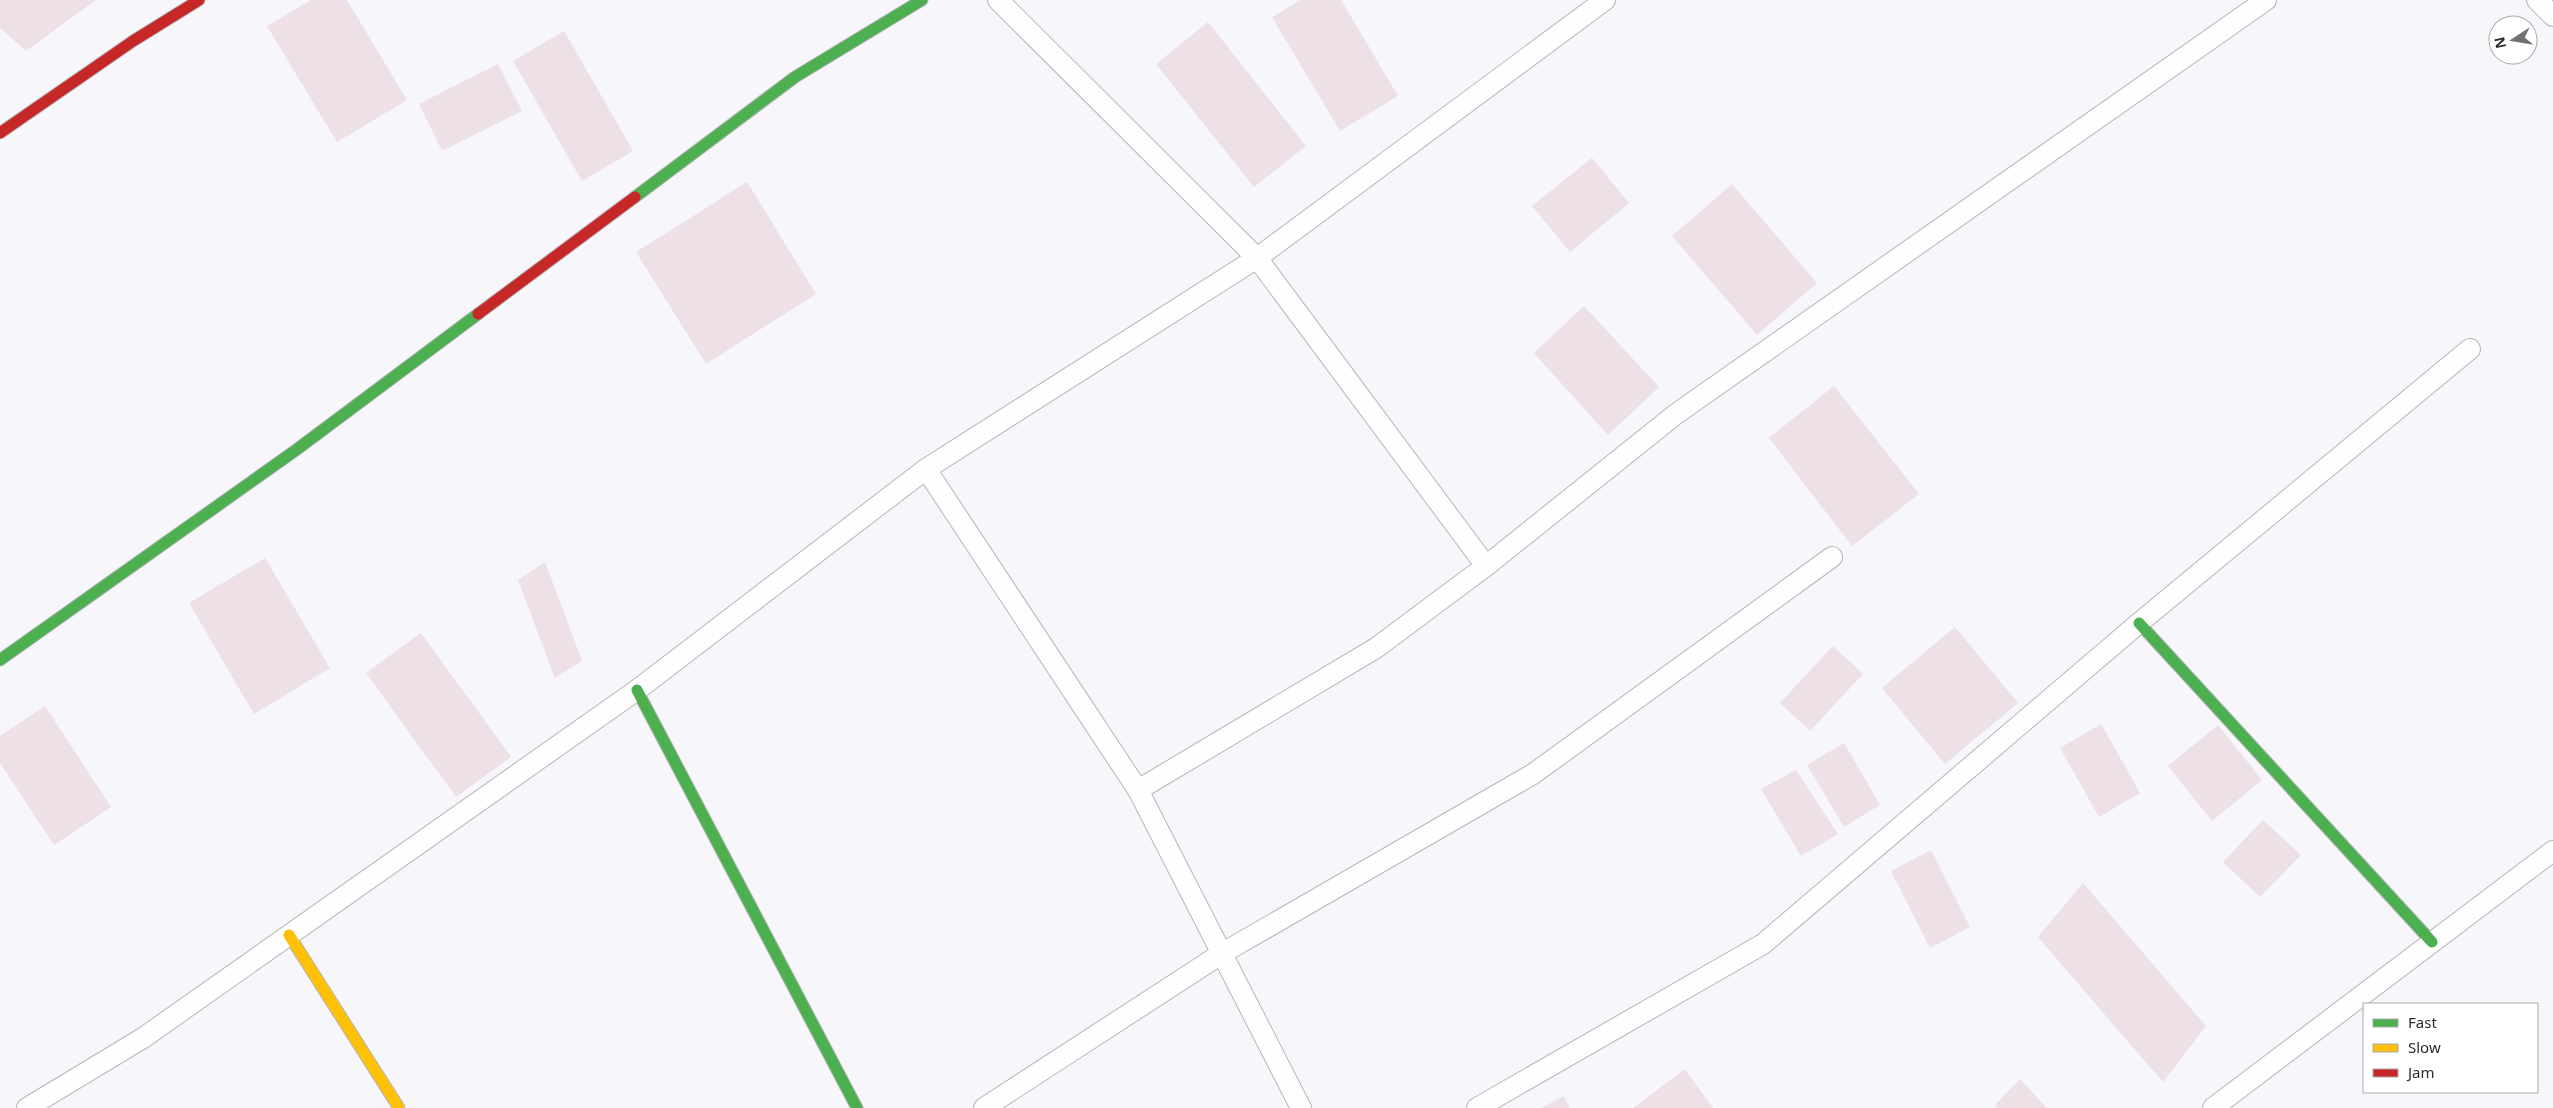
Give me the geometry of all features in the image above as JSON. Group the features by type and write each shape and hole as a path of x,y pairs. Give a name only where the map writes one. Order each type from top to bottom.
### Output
{"street":[{"path":"0,133 133,41 199,0"},
{"path":"0,660 296,450 795,77 922,0"},
{"path":"2139,623 2432,942"},
{"path":"637,690 858,1108"},
{"path":"289,935 399,1108"}],"lane":[{"path":"998,0 1257,258 1486,566"},
{"path":"27,1108 144,1038 637,690 926,469 1257,258 1605,0"},
{"path":"1138,790 1376,648 1486,566 1676,414 2266,0"},
{"path":"2537,0 2553,16"},
{"path":"1477,1108 1764,944 2139,623 2470,349"},
{"path":"926,469 1138,790 1302,1108"},
{"path":"984,1108 1221,954 1533,774 1832,557"},
{"path":"2213,1108 2553,851"}],"building":[{"path":"0,0 96,0 26,51 0,28"},
{"path":"311,0 347,0 407,100 337,142 267,26"},
{"path":"1301,0 1341,0 1398,96 1340,131 1272,17"},
{"path":"1208,22 1306,146 1254,187 1156,64"},
{"path":"564,31 633,151 582,181 513,61"},
{"path":"498,64 522,111 442,151 419,104"},
{"path":"1592,158 1629,203 1570,252 1532,206"},
{"path":"747,182 816,294 706,364 636,252"},
{"path":"1732,184 1817,283 1757,335 1672,236"},
{"path":"1584,306 1659,387 1608,435 1534,353"},
{"path":"1834,386 1919,494 1852,546 1769,438"},
{"path":"265,558 330,668 254,714 189,603"},
{"path":"545,562 582,661 555,678 518,580"},
{"path":"1955,627 2018,703 1945,764 1882,688"},
{"path":"421,633 511,757 456,797 366,673"},
{"path":"1833,646 1863,674 1810,731 1780,703"},
{"path":"45,706 111,807 54,845 0,763 0,736"},
{"path":"2101,724 2140,793 2099,817 2060,748"},
{"path":"2218,725 2262,780 2212,821 2168,766"},
{"path":"1844,743 1880,805 1844,827 1807,765"},
{"path":"1796,770 1838,834 1801,856 1761,789"},
{"path":"2263,820 2301,855 2260,897 2223,862"},
{"path":"1931,850 1970,927 1930,948 1891,871"},
{"path":"2083,883 2206,1026 2163,1082 2038,937"},
{"path":"1685,1069 1713,1108 1633,1108"},
{"path":"2020,1079 2047,1108 1998,1108 1995,1105"},
{"path":"1564,1096 1570,1108 1541,1108"}],"traffic: fast":[{"path":"635,197 795,77 922,0"},
{"path":"0,660 296,450 478,314"},
{"path":"2139,623 2432,942"},
{"path":"637,690 857,1108"}],"traffic: slow":[{"path":"289,935 399,1108"}],"traffic: jam":[{"path":"0,133 133,41 199,0"},
{"path":"478,314 635,197"}]}
